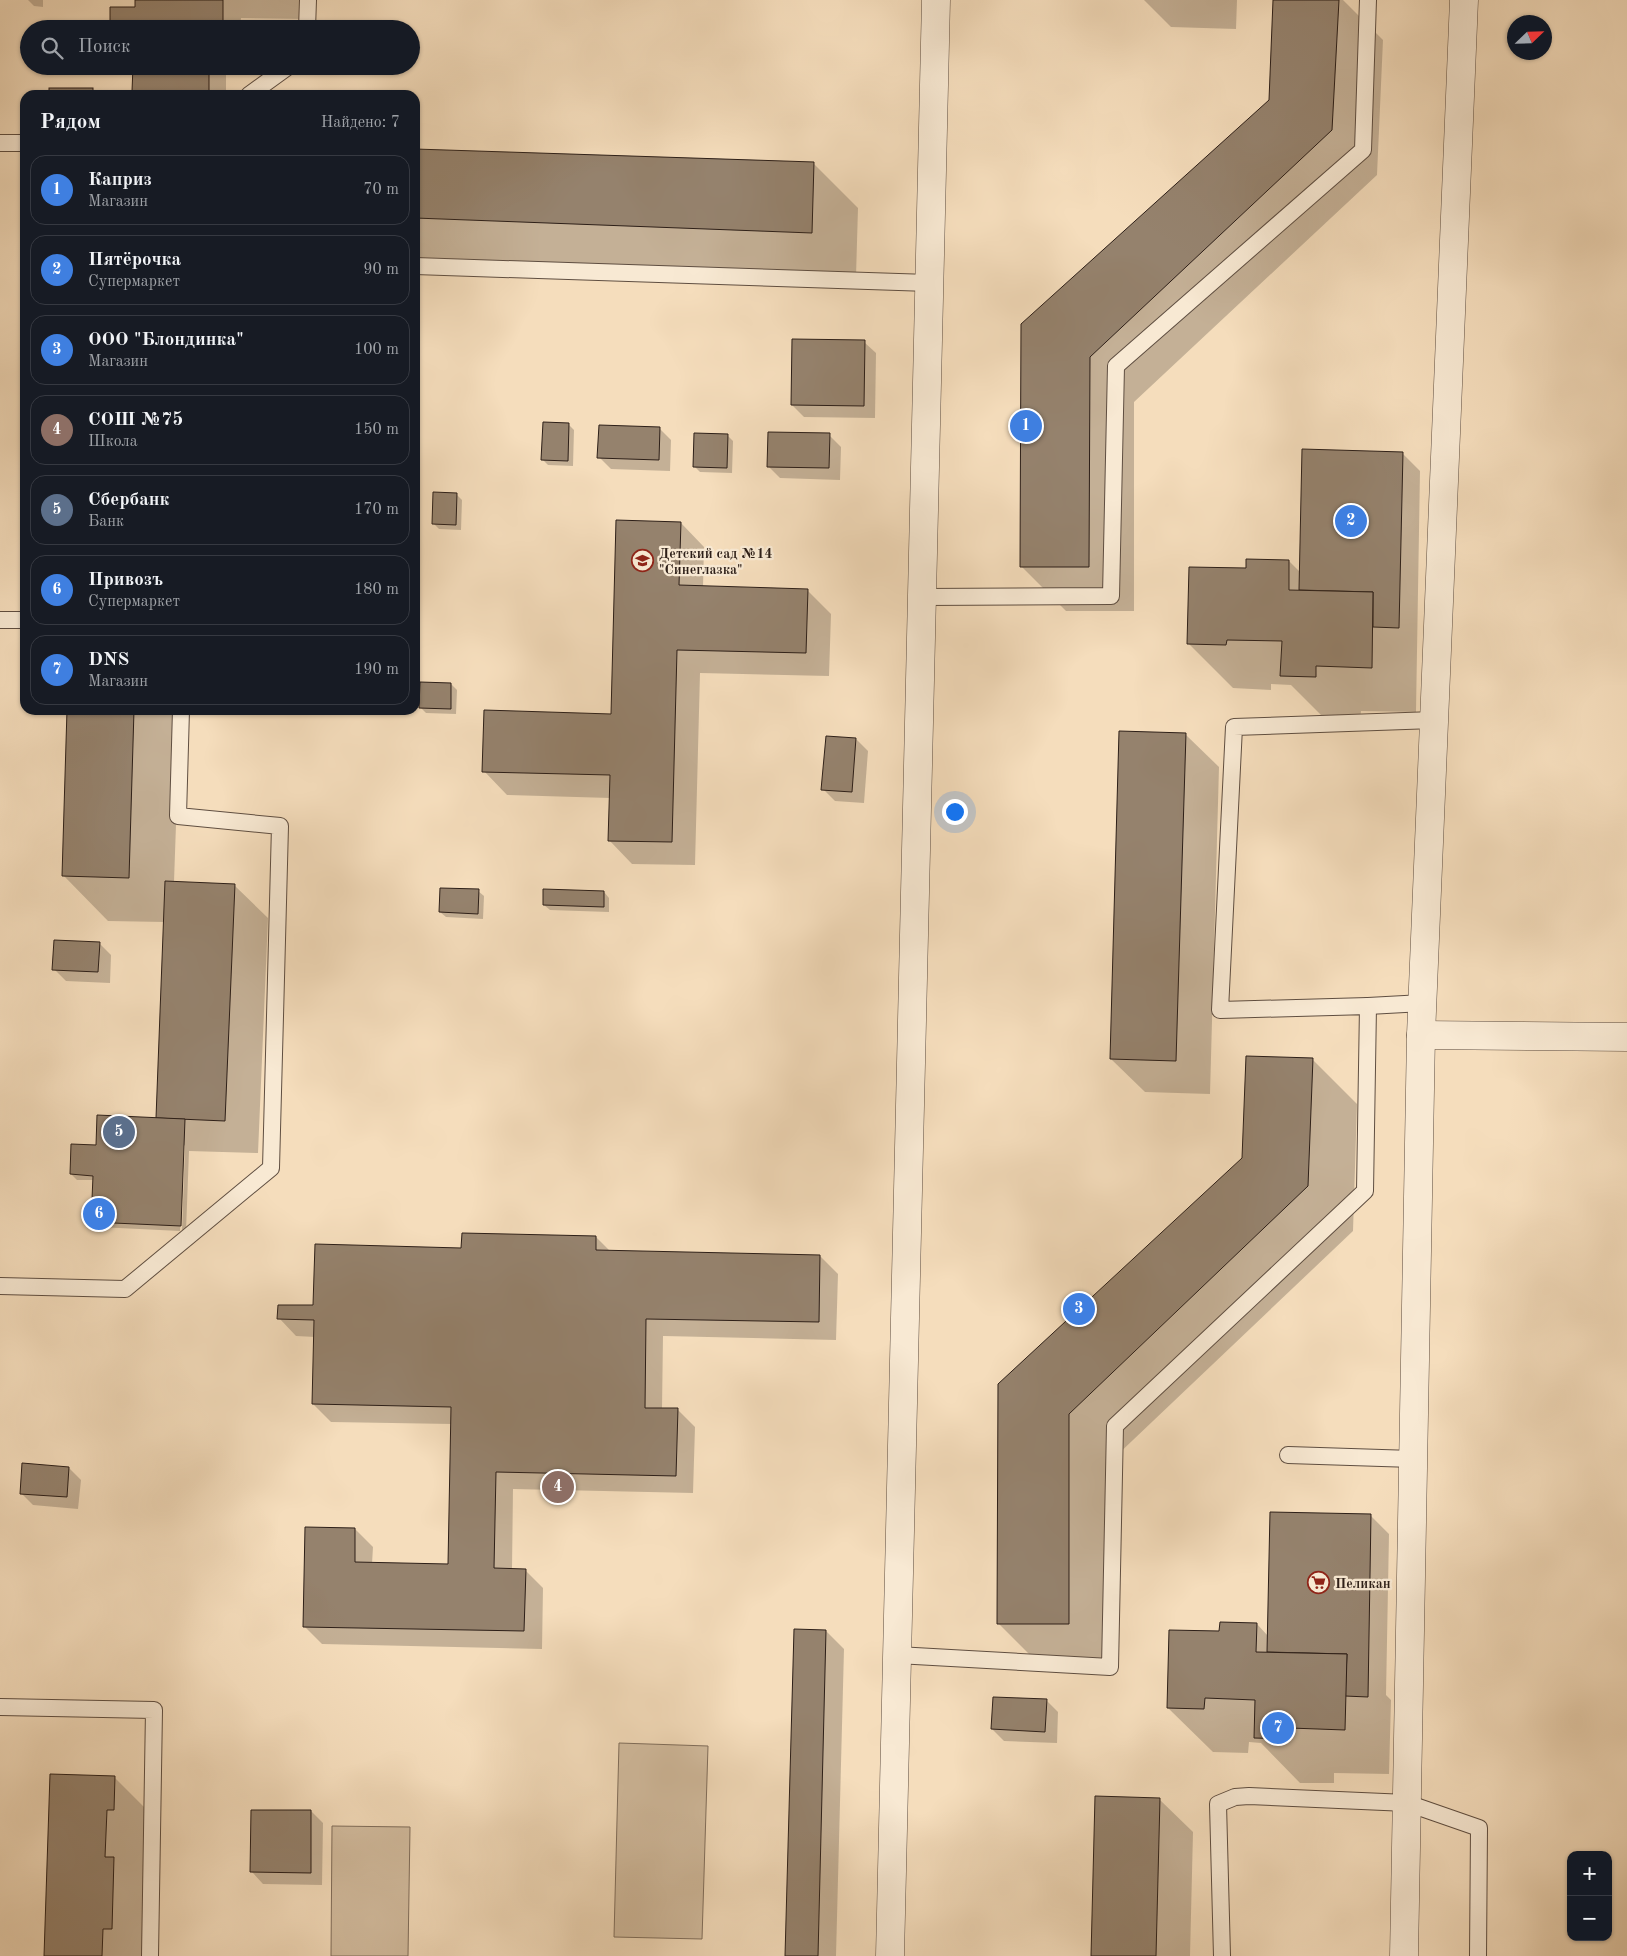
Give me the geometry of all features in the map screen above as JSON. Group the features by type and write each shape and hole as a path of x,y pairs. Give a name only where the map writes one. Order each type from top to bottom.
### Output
{"street":[{"path":"890,1956 936,0"},
{"path":"1404,1956 1422,1035 1464,0"},
{"path":"1422,1035 1627,1037"}],"lane":[{"path":"307,20 308,0"},
{"path":"922,597 1111,596 1116,366 1363,150 1368,0"},
{"path":"256,90 277,75"},
{"path":"0,143 20,143"},
{"path":"420,266 929,284"},
{"path":"0,620 20,620"},
{"path":"0,1286 125,1289 271,1168 280,826 178,816 181,715"},
{"path":"1423,1003 1220,1010 1234,727 1434,720"},
{"path":"897,1655 1110,1667 1116,1426 1365,1191 1368,1006"},
{"path":"1288,1455 1413,1459"},
{"path":"0,1707 154,1710 150,1956"},
{"path":"1222,1956 1218,1804 1234,1797 1249,1796 1407,1803 1479,1828 1478,1956"}],"shaded area":[{"path":"619,1743 708,1746 702,1939 614,1937"},
{"path":"332,1826 410,1827 408,1956 331,1956"}],"building":[{"path":"135,0 223,0 223,20 110,20 110,7 135,7"},
{"path":"1273,0 1339,0 1332,130 1090,357 1089,567 1020,567 1021,324 1269,100"},
{"path":"133,75 209,75 209,90 132,90"},
{"path":"49,88 93,88 93,90 49,90"},
{"path":"420,149 814,162 812,233 420,218"},
{"path":"792,339 865,340 864,406 791,405"},
{"path":"1031,414 1031,432 1021,432 1021,415"},
{"path":"543,422 569,423 568,461 541,460"},
{"path":"599,425 660,427 659,460 597,458"},
{"path":"768,432 830,433 829,468 767,467"},
{"path":"694,433 728,434 727,468 693,467"},
{"path":"1302,449 1403,452 1399,628 1373,627 1373,592 1299,590"},
{"path":"433,492 457,493 456,525 432,524"},
{"path":"616,520 681,522 679,585 808,589 806,653 677,650 672,842 608,841 610,775 482,772 484,710 611,714"},
{"path":"1246,559 1289,560 1289,590 1373,592 1372,668 1316,666 1316,677 1280,676 1282,641 1227,640 1226,645 1187,644 1189,567 1246,568"},
{"path":"420,682 451,683 451,709 420,708"},
{"path":"67,715 134,715 129,878 62,876"},
{"path":"1119,731 1186,733 1176,1061 1110,1059"},
{"path":"826,736 856,738 852,792 821,790"},
{"path":"165,881 235,884 225,1121 156,1118"},
{"path":"440,888 479,889 478,914 439,912"},
{"path":"543,889 604,891 604,907 543,905"},
{"path":"54,940 100,942 98,972 52,970"},
{"path":"1246,1056 1313,1058 1308,1186 1069,1414 1069,1624 997,1624 998,1384 1242,1158"},
{"path":"97,1115 185,1119 181,1226 91,1222 93,1176 70,1174 71,1144 96,1145"},
{"path":"462,1233 596,1236 596,1250 820,1255 819,1322 646,1319 645,1408 678,1408 676,1476 496,1472 494,1568 526,1569 524,1631 303,1627 305,1527 355,1528 355,1562 448,1564 451,1407 312,1404 314,1320 277,1319 278,1305 313,1305 315,1244 461,1248"},
{"path":"22,1463 69,1467 67,1497 20,1494"},
{"name":"Пеликан","path":"1270,1512 1371,1514 1368,1697 1345,1696 1347,1654 1267,1652"},
{"path":"1220,1622 1257,1623 1256,1652 1347,1654 1345,1730 1290,1728 1290,1739 1254,1738 1255,1700 1205,1698 1204,1709 1167,1708 1169,1630 1219,1631"},
{"path":"794,1629 826,1630 818,1956 785,1956"},
{"path":"993,1697 1047,1699 1045,1732 991,1729"},
{"path":"50,1774 115,1776 114,1810 107,1810 105,1857 114,1857 112,1929 103,1929 102,1956 44,1956"},
{"path":"1095,1796 1160,1798 1156,1956 1091,1956"},
{"path":"251,1810 311,1810 311,1873 250,1872"}],"place":[{"name":"Каприз","path":"1026,426"},
{"name":"Пятёрочка","path":"1351,521"},
{"name":"Детский сад №14 \"Синеглазка\"","path":"643,561"},
{"name":"Сбербанк","path":"119,1132"},
{"name":"Привозъ","path":"99,1214"},
{"name":"ООО \"Блондинка\"","path":"1079,1309"},
{"name":"СОШ №75","path":"558,1487"},
{"name":"Пеликан","path":"1319,1583"},
{"name":"DNS","path":"1278,1728"}]}
